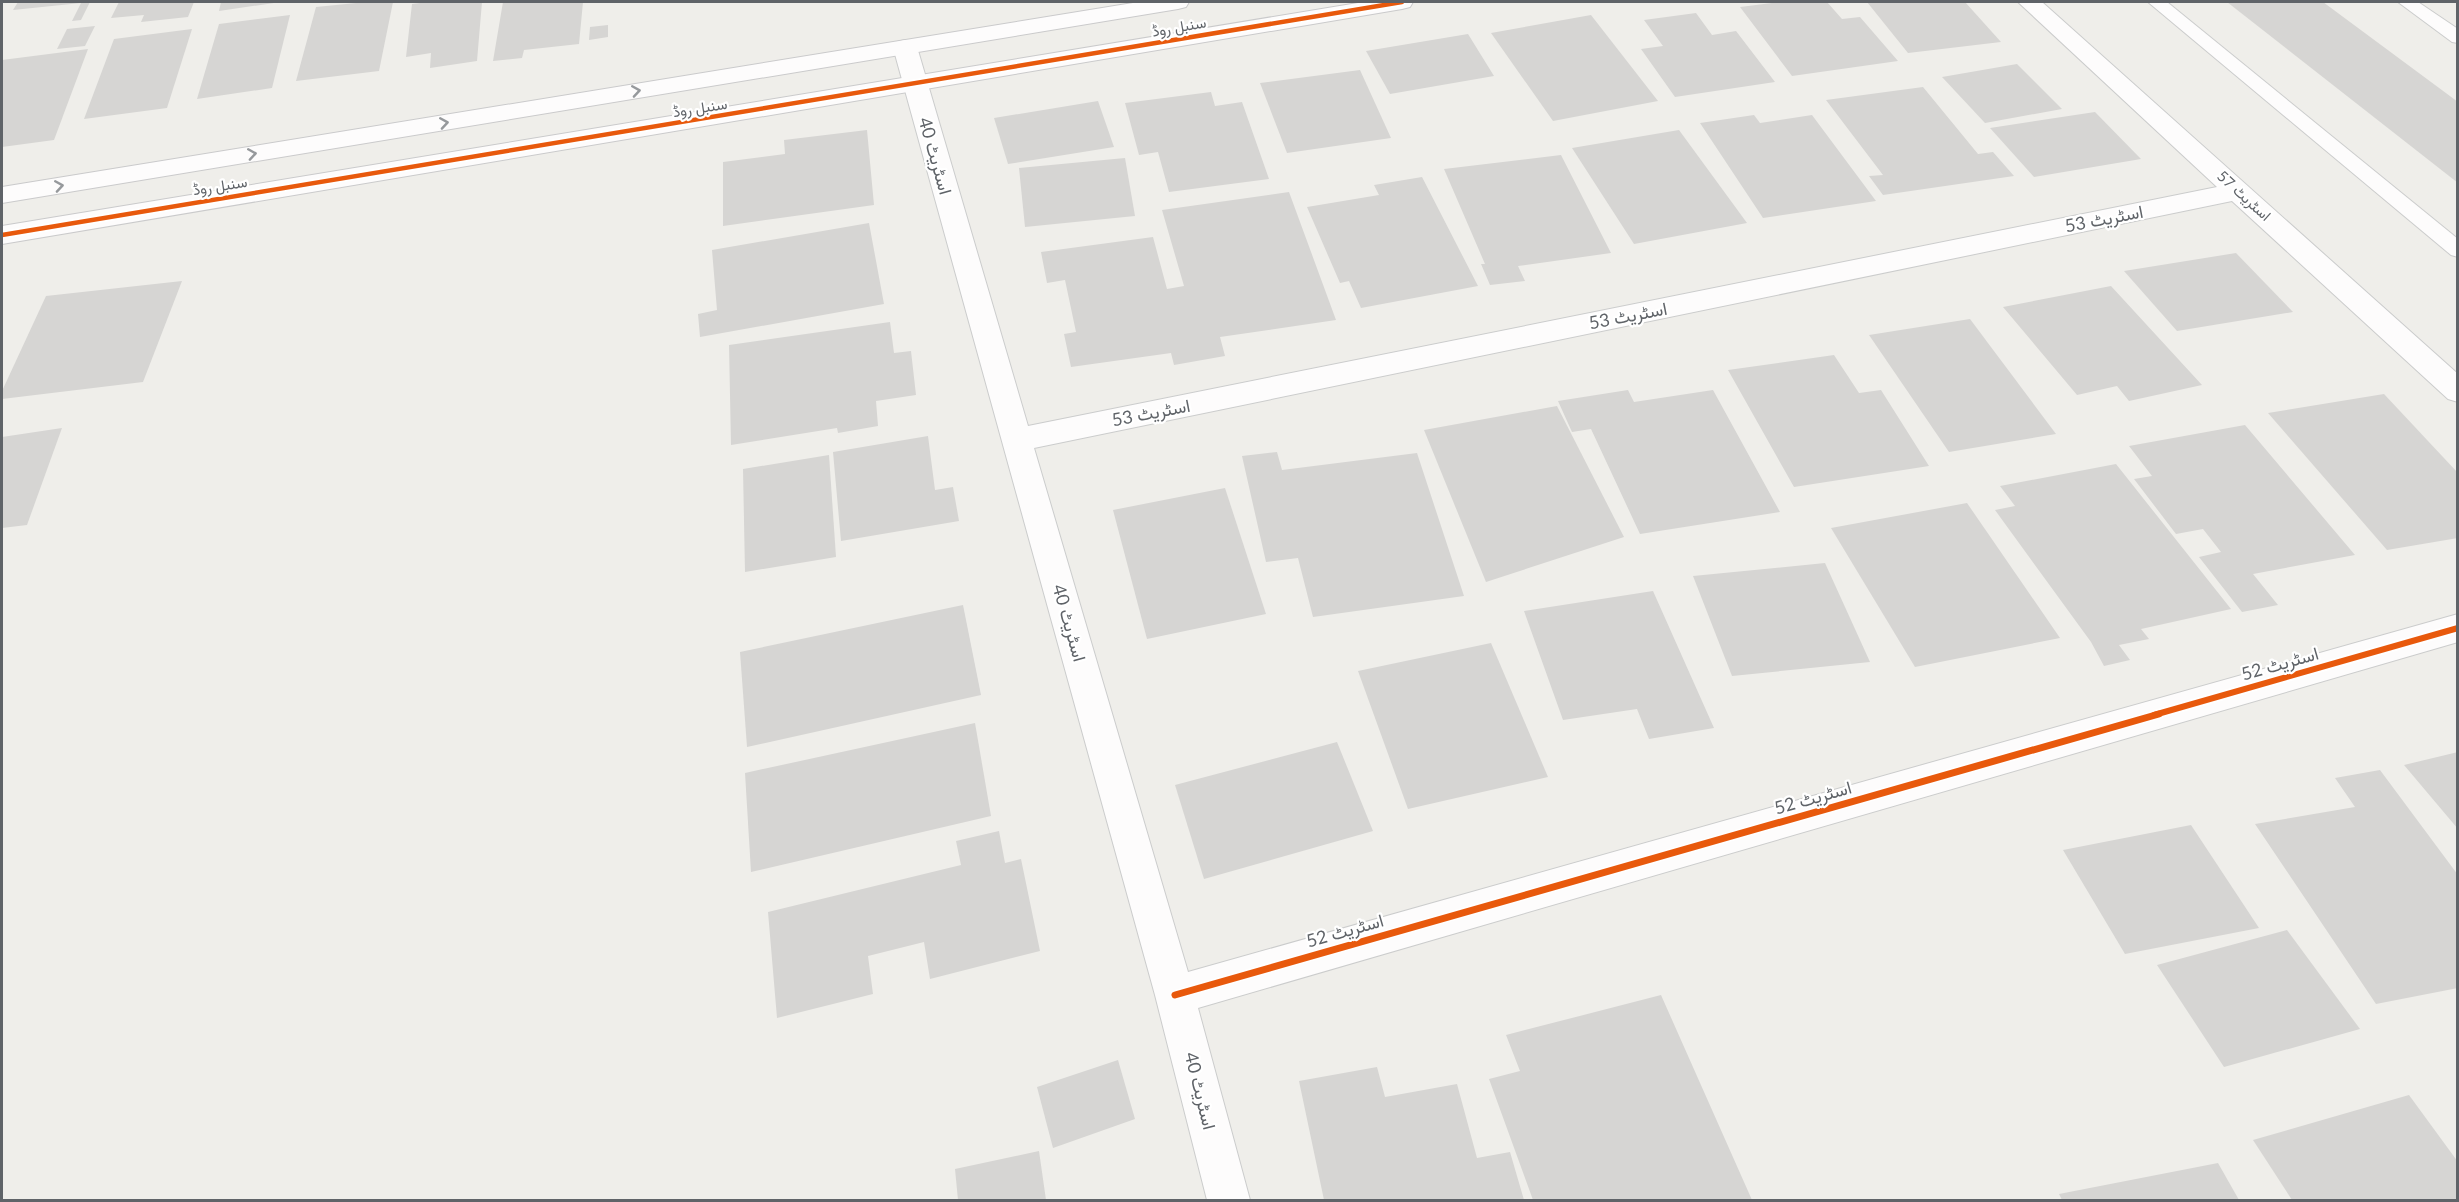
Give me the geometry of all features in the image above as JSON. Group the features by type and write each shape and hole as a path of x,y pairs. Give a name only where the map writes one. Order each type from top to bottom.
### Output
{"street":[{"name":"سنبل روڈ","path":"2,195 1178,2"},
{"name":"سنبل روڈ","path":"2,235 1402,2"},
{"name":"اسٹریٹ 57","path":"2029,2 2457,391"},
{"name":"اسٹریٹ 40","path":"905,47 1175,994 1228,1200"},
{"name":"اسٹریٹ 53","path":"1017,440 2239,191"},
{"name":"اسٹریٹ 52","path":"1175,994 2457,628"}],"lane":[{"path":"2157,2 2457,250"},
{"path":"2407,2 2457,38"}],"building":[{"path":"18,2 90,2 81,20 72,21 81,3 13,10"},
{"path":"119,2 194,2 188,17 141,22 144,15 111,18"},
{"path":"221,2 274,2 274,3 219,11"},
{"path":"393,2 379,71 296,81 316,7"},
{"path":"482,2 477,61 430,68 431,53 406,57 412,4"},
{"path":"503,2 583,2 579,44 524,50 522,58 493,61"},
{"path":"1781,2 1827,2 1842,19 1860,17 1898,61 1792,76 1740,7"},
{"path":"1867,2 1965,2 2001,42 1908,53"},
{"path":"2227,2 2323,2 2458,102 2458,183"},
{"path":"1696,13 1712,35 1736,31 1775,82 1675,97 1641,49 1663,46 1644,20"},
{"path":"290,15 272,88 197,99 219,24"},
{"path":"1591,15 1658,101 1553,121 1491,33"},
{"path":"608,25 608,37 589,40 590,27"},
{"path":"95,26 85,46 57,49 67,29"},
{"path":"192,29 167,108 84,119 114,39"},
{"path":"1468,34 1494,76 1390,94 1366,51"},
{"path":"88,49 54,140 2,147 2,60"},
{"path":"2017,64 2062,109 1985,123 1942,77"},
{"path":"1360,70 1391,138 1287,153 1260,83"},
{"path":"1923,87 1978,154 1993,152 2014,176 1883,195 1869,176 1883,175 1826,100"},
{"path":"1211,92 1215,106 1242,102 1269,179 1169,192 1158,152 1139,155 1125,103"},
{"path":"1098,101 1114,147 1008,164 994,118"},
{"path":"2095,112 2141,159 2034,177 1990,128"},
{"path":"1754,115 1760,123 1812,115 1876,201 1763,218 1700,123"},
{"path":"867,130 874,205 723,226 723,162 785,154 784,140"},
{"path":"1679,130 1747,223 1634,244 1572,148"},
{"path":"1561,155 1611,253 1518,266 1525,281 1490,285 1481,264 1485,264 1444,169"},
{"path":"1125,158 1135,216 1025,227 1019,168"},
{"path":"1422,177 1478,286 1361,308 1349,281 1340,283 1307,207 1379,195 1374,185"},
{"path":"1289,192 1336,320 1220,337 1225,356 1174,365 1171,353 1071,367 1064,334 1076,332 1065,280 1047,283 1041,252 1153,237 1167,289 1184,286 1162,210"},
{"path":"869,223 884,304 700,337 698,314 717,310 712,250"},
{"path":"2236,253 2293,312 2177,331 2124,271"},
{"path":"182,281 143,382 2,399 2,391 46,296"},
{"path":"2111,286 2202,385 2129,401 2117,386 2077,395 2003,307"},
{"path":"1970,319 2056,434 1949,452 1869,335"},
{"path":"890,322 894,353 911,351 916,395 876,401 878,426 838,433 837,428 731,445 729,345"},
{"path":"1834,355 1859,393 1881,390 1929,466 1794,487 1728,370"},
{"path":"1628,390 1634,402 1713,390 1780,512 1640,534 1591,429 1572,432 1558,401"},
{"path":"2384,394 2458,473 2458,538 2387,550 2268,413"},
{"path":"1557,406 1624,537 1486,582 1424,430"},
{"path":"2245,425 2355,555 2253,574 2278,605 2242,612 2199,557 2221,552 2203,529 2176,534 2134,479 2152,476 2129,446"},
{"path":"62,428 27,525 2,528 2,437"},
{"path":"928,436 935,490 953,487 959,521 841,541 833,452"},
{"path":"1277,452 1282,470 1417,453 1464,596 1313,617 1298,558 1266,562 1242,456"},
{"path":"829,455 836,557 745,572 743,469"},
{"path":"2116,464 2231,609 2141,629 2149,639 2119,645 2130,660 2104,666 2091,642 1995,510 2015,506 2000,486"},
{"path":"1225,488 1266,614 1147,639 1113,510"},
{"path":"1967,503 2060,638 1915,667 1831,528"},
{"path":"1825,563 1870,662 1732,676 1693,576"},
{"path":"1653,591 1714,728 1649,739 1637,709 1563,720 1524,611"},
{"path":"963,605 981,695 747,747 740,652"},
{"path":"1491,643 1548,777 1408,809 1358,671"},
{"path":"975,723 991,816 751,872 745,773"},
{"path":"1337,742 1373,831 1204,879 1175,785"},
{"path":"2458,752 2458,829 2404,765"},
{"path":"2380,770 2458,875 2458,988 2376,1004 2255,824 2355,807 2335,778"},
{"path":"2191,825 2259,928 2125,954 2063,850"},
{"path":"999,831 1005,863 1021,859 1040,951 930,979 924,942 868,956 873,994 777,1018 768,912 961,865 956,841"},
{"path":"2287,930 2360,1029 2224,1067 2157,965"},
{"path":"1661,995 1752,1200 1533,1200 1489,1079 1520,1071 1506,1035"},
{"path":"1118,1060 1135,1119 1053,1148 1037,1087"},
{"path":"1377,1067 1385,1097 1457,1084 1477,1158 1510,1152 1524,1200 1324,1200 1299,1081"},
{"path":"2409,1095 2458,1162 2458,1200 2292,1200 2253,1140"},
{"path":"1039,1151 1046,1200 958,1200 955,1169"},
{"path":"2218,1163 2239,1200 2062,1200 2059,1194"}],"cycle path":[{"path":"2,235 1402,2"},
{"path":"1175,995 2458,628"}]}
